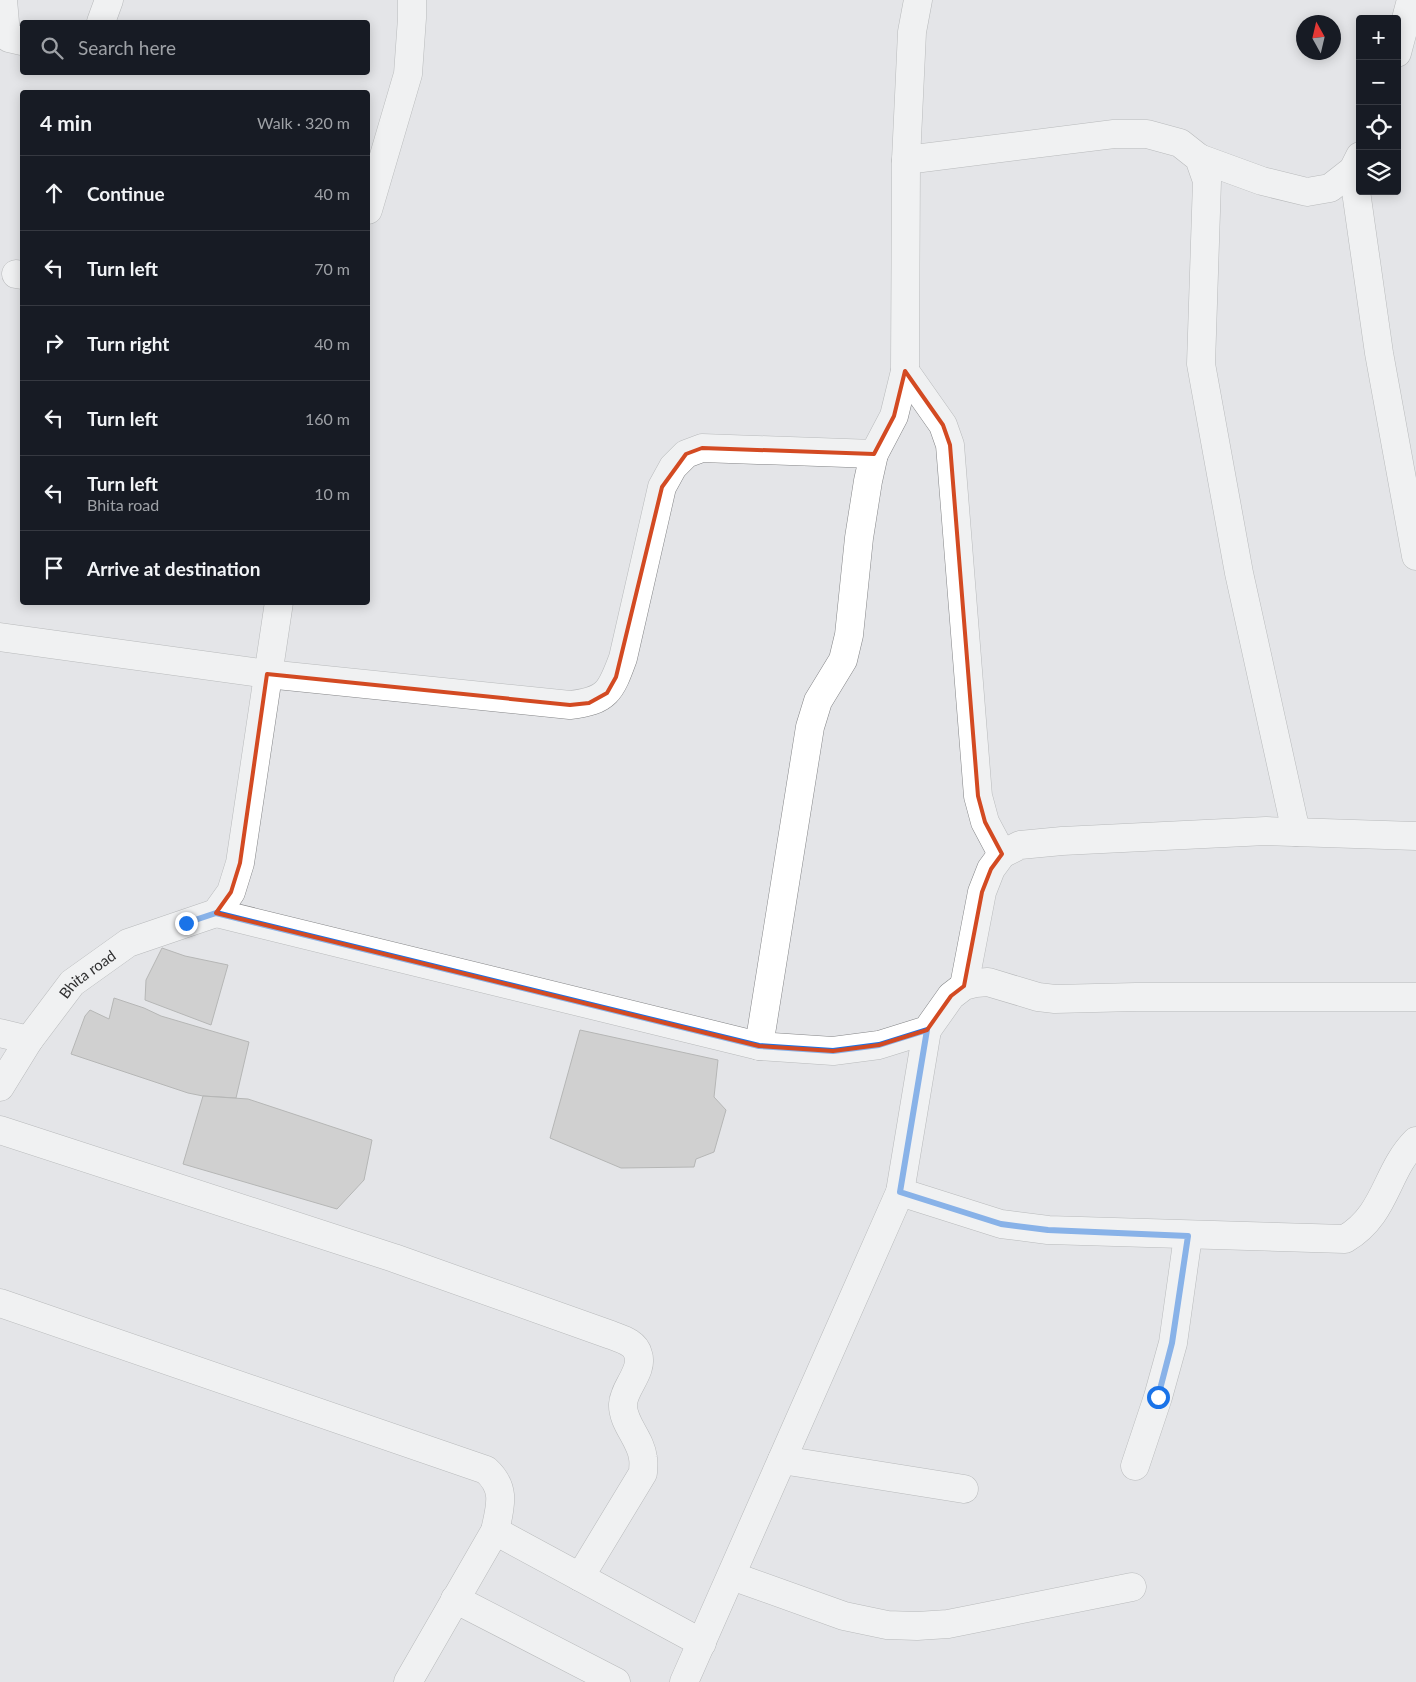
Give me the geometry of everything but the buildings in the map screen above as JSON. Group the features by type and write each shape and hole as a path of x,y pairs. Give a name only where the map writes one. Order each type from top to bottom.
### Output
{"street":[{"path":"3,0 6,34 9,38 20,41"},
{"path":"103,20 109,0"},
{"path":"370,203 408,74 412,0"},
{"path":"759,1046 810,727 818,700 843,660 849,635 859,538 868,481 874,454 894,416 905,371 906,160 912,32 918,0"},
{"path":"1401,38 1411,0"},
{"path":"906,160 1114,134 1147,134 1180,143 1199,158 1262,182 1307,192 1330,188 1356,163"},
{"path":"1199,158 1207,181 1201,364 1239,573 1296,832"},
{"path":"1360,195 1378,353 1416,556"},
{"path":"905,371 943,425 950,445 978,796 985,822 1002,854"},
{"path":"0,637 267,674 570,705 589,703 607,693 616,677 623,658 662,487 686,454 702,448 874,454"},
{"path":"278,605 240,863 231,892 216,913 759,1046 833,1051 879,1045 927,1030"},
{"path":"964,986 982,892 991,868 1002,854 1020,845 1062,841 1266,831 1416,836"},
{"name":"Bhita road","path":"0,1087 29,1040 72,983 128,942 216,913"},
{"path":"684,1682 900,1192 927,1030 951,996 964,986 976,982 988,982 1038,997 1055,999 1136,997 1416,997"},
{"path":"0,1033 29,1040"},
{"path":"0,1130 394,1258 632,1344 638,1353 640,1364 626,1392 623,1405 625,1416 643,1458 642,1474 580,1577"},
{"path":"900,1192 1001,1224 1048,1230 1188,1236 1345,1239 1357,1232 1373,1214 1406,1150 1416,1140"},
{"path":"1135,1466 1158,1397 1172,1343 1188,1236"},
{"path":"0,1303 486,1470 495,1478 501,1505 495,1531 408,1682"},
{"path":"782,1460 964,1489"},
{"path":"495,1531 702,1643"},
{"path":"732,1576 844,1616 895,1626 948,1624 1132,1587"},
{"path":"455,1599 616,1682"}],"highlighted area":[{"path":"905,371 943,425 950,445 978,796 985,822 1002,854 991,869 982,892 964,986 951,996 927,1030 879,1045 833,1051 759,1046 216,913 231,892 240,863 267,674 570,705 589,703 607,693 616,677 662,487 686,454 702,448 874,454 894,416"}],"route":[{"path":"186,923 216,913 759,1046 833,1051 879,1045 927,1030 900,1192 1001,1224 1048,1230 1188,1236 1172,1343 1158,1397"}]}
